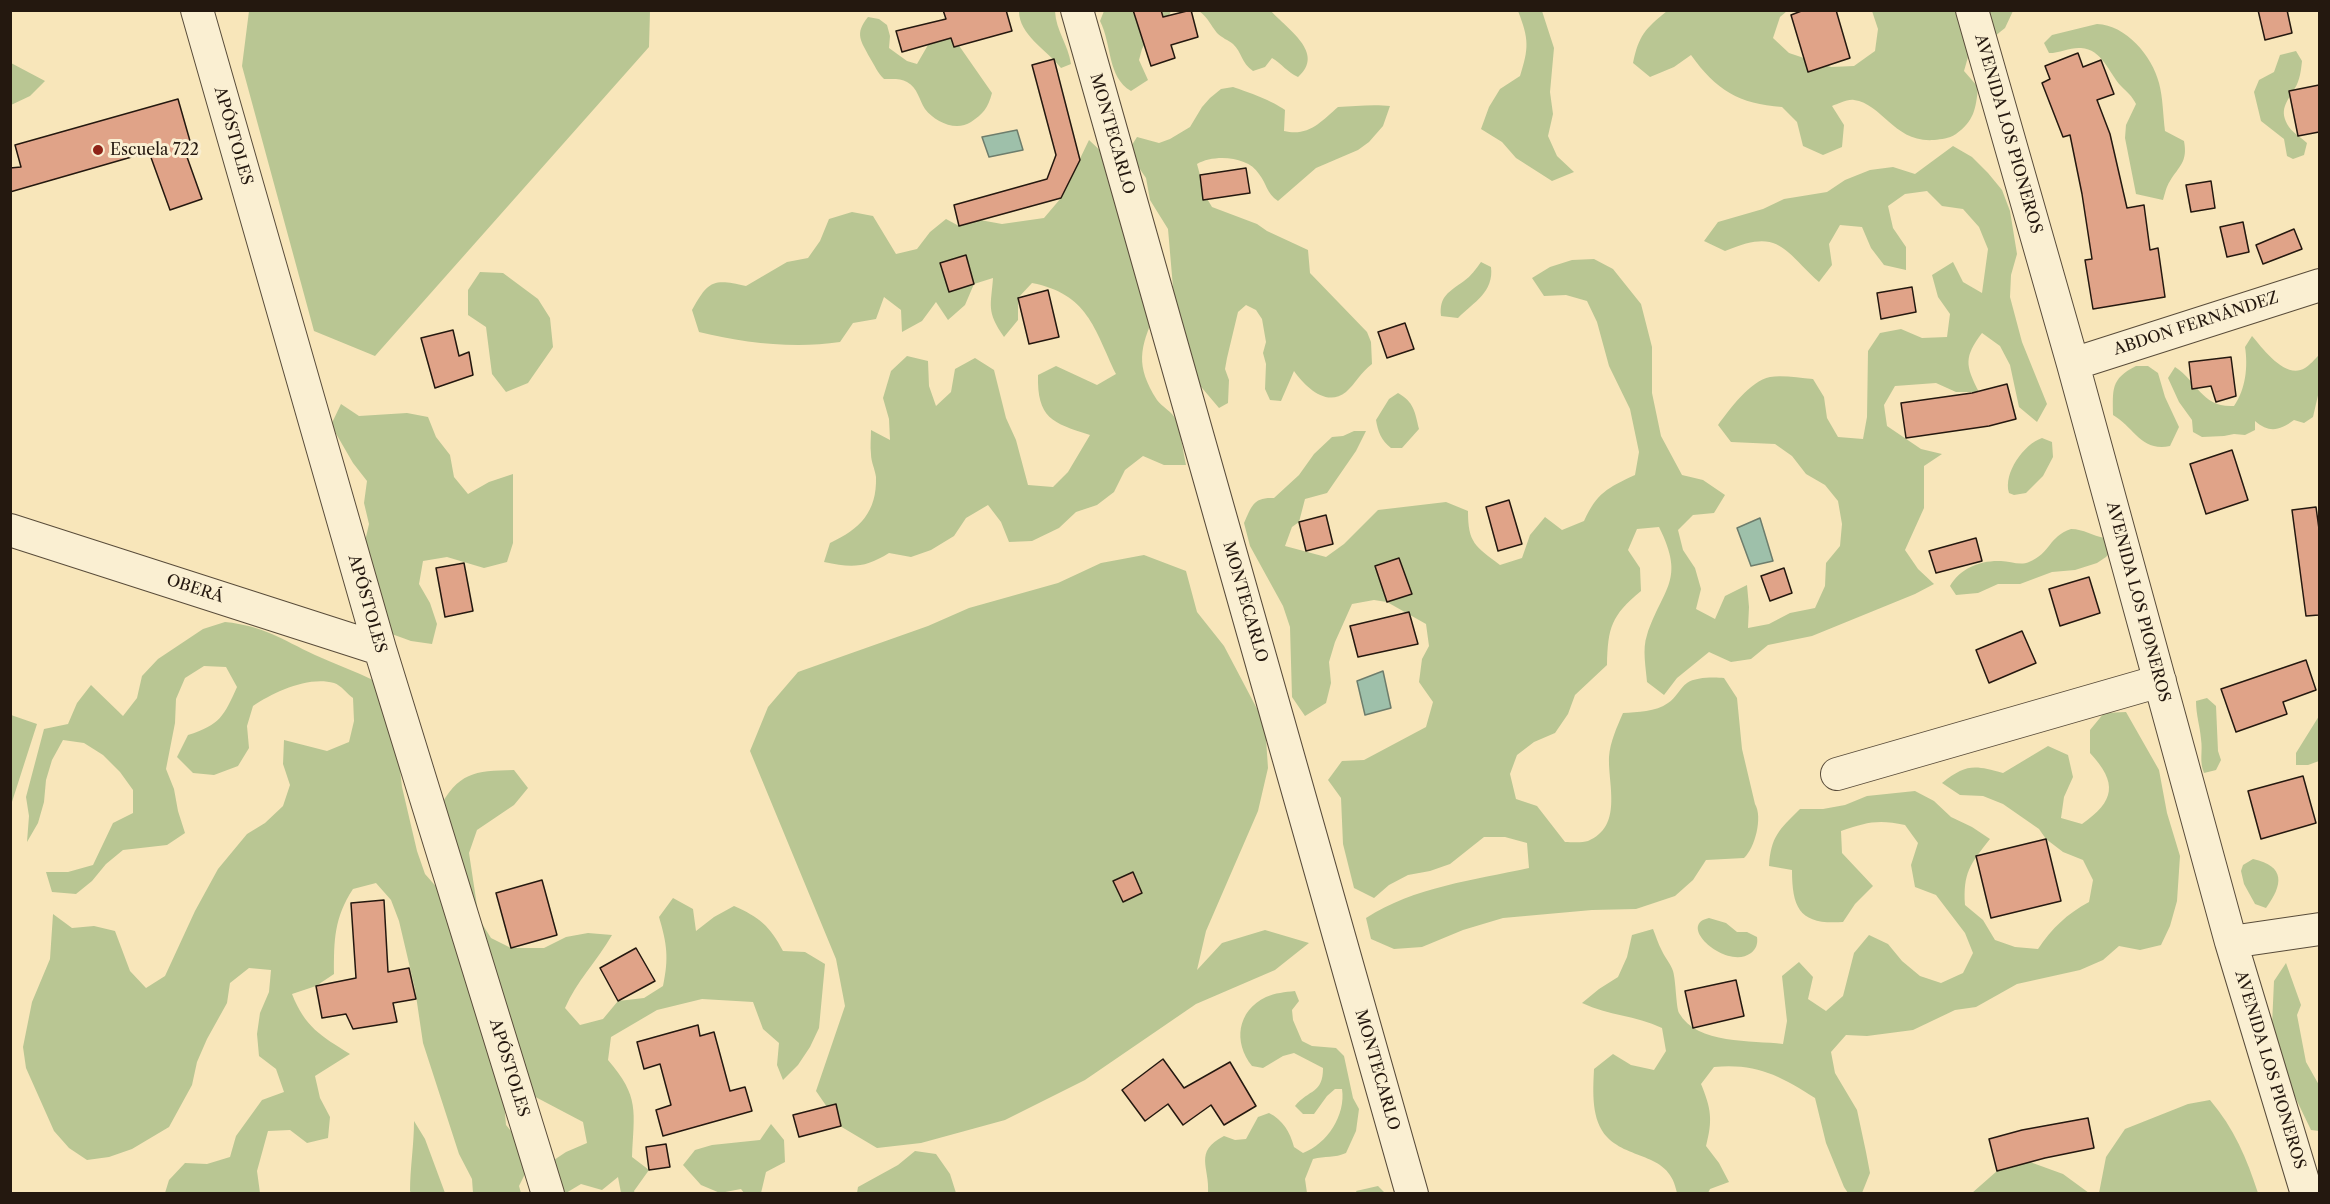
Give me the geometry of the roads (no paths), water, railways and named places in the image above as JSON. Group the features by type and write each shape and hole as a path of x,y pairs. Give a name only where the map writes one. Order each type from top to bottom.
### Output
{"street":[{"name":"APÓSTOLES","path":"197,10 380,649 548,1194"},
{"name":"MONTECARLO","path":"1077,10 1412,1194"},
{"name":"AVENIDA LOS PIONEROS","path":"1972,10 2073,364 2231,942 2307,1194"},
{"name":"ABDON FERNÁNDEZ","path":"2073,364 2319,285"},
{"name":"OBERÁ","path":"10,530 380,649"},
{"path":"1837,774 2160,681"},
{"path":"2231,942 2319,929"}],"place":[{"name":"Escuela 722","path":"98,150"}]}
